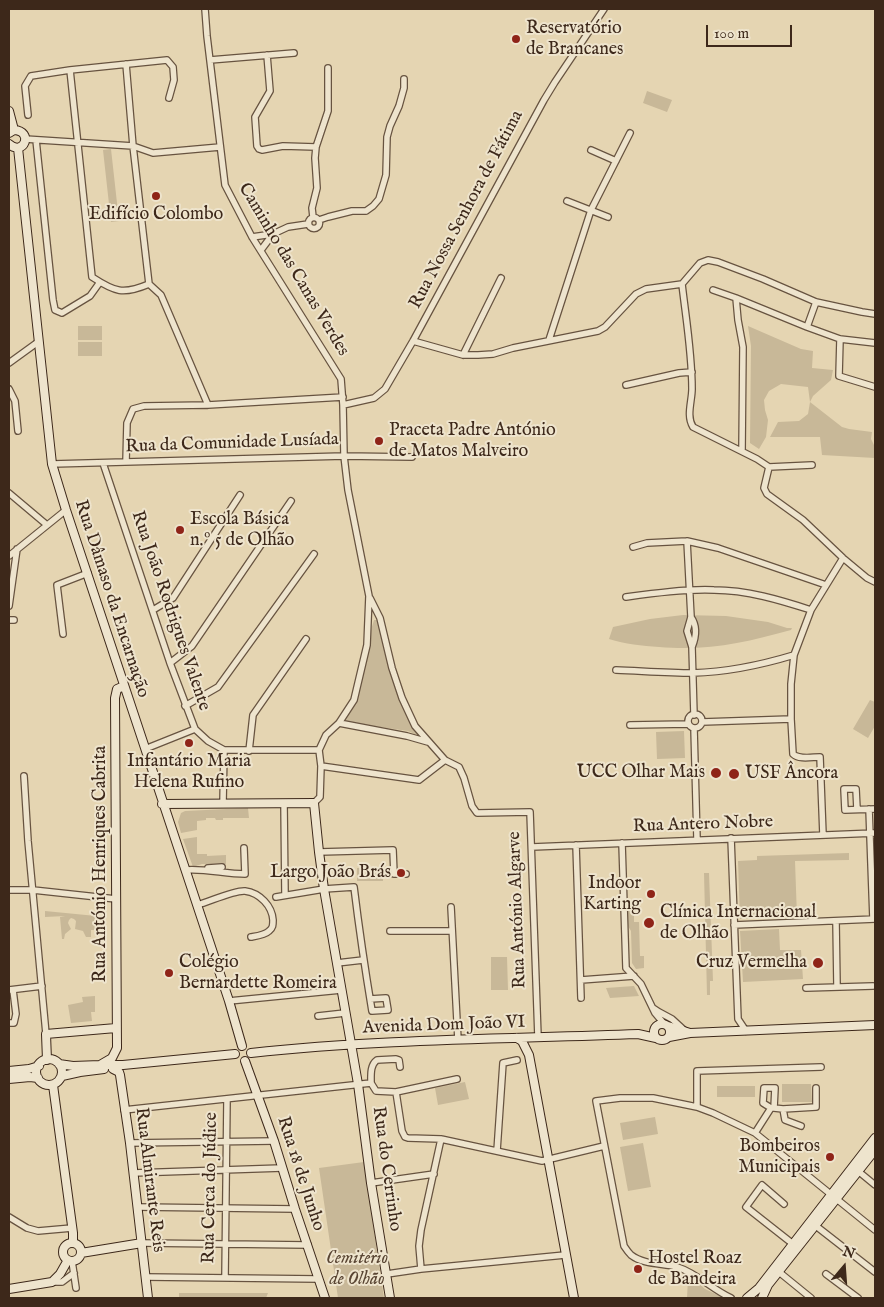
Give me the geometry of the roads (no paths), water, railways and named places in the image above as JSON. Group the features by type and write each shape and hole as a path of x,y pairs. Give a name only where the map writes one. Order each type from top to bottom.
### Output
{"main road":[{"path":"9,111 11,132 17,130 23,133 25,139 24,144 18,148 12,147 9,144"},
{"name":"Rua Dâmaso da Encarnação","path":"18,148 52,464 162,804 229,1001 242,1046"},
{"name":"Rua António Henriques Cabrita","path":"100,1065 112,1058 117,1048 115,698 117,689 124,686"},
{"path":"162,804 314,803"},
{"name":"Rua do Cerrinho","path":"314,803 324,889 358,1084 390,1298"},
{"path":"688,1032 661,1024 655,1028 654,1034 656,1038 663,1041 669,1037 688,1032 875,1025"},
{"path":"667,1026 670,1030 669,1037"},
{"path":"47,1060 46,1034 116,1028"},
{"name":"Avenida Dom João VI","path":"638,1034 655,1028"},
{"name":"Avenida Dom João VI","path":"251,1053 351,1045 458,1040 638,1034 656,1038"},
{"path":"517,1038 522,1041 529,1055 574,1298"},
{"path":"529,1055 530,1046 536,1038"},
{"path":"242,1046 247,1047 251,1053 245,1061 238,1059 236,1054 238,1048 242,1046"},
{"path":"9,1071 29,1069 39,1066 47,1060 73,1066 122,1066 236,1054"},
{"name":"Rua 18 de Junho","path":"245,1061 274,1141 294,1210 308,1245 325,1298"},
{"path":"9,1079 38,1078 45,1084 53,1085 62,1076 59,1064"},
{"path":"38,1078 39,1066"},
{"path":"62,1076 122,1066"},
{"name":"Rua Almirante Reis","path":"113,1069 119,1072 120,1075 134,1173 148,1298"},
{"path":"53,1085 73,1243"},
{"path":"762,1298 768,1285 816,1226 834,1196 874,1141"},
{"path":"746,1298 759,1288 793,1244 875,1150"},
{"path":"9,1289 52,1282 70,1261 79,1258 81,1253 78,1245 73,1243 68,1244 63,1250 63,1255 70,1261"},
{"path":"81,1253 142,1243"}],"street":[{"name":"Caminho das Canas Verdes","path":"205,9 225,185 252,237 341,379 344,405 344,456 351,507 369,596"},
{"name":"Rua Nossa Senhora de Fátima","path":"344,405 374,398 385,389 544,100 604,9"},
{"path":"210,60 294,53"},
{"path":"267,55 270,91 255,117 257,146 262,150 283,146 316,147"},
{"path":"28,115 25,86 31,76 70,70 167,60 173,67 174,80 169,98"},
{"path":"126,64 148,284 161,294 208,405"},
{"path":"308,224 310,228 319,226 312,208 317,188 316,147 328,111 328,68"},
{"path":"70,70 92,277 115,290 135,289 148,284"},
{"path":"252,237 273,234 288,227 308,224 309,221 316,219 352,211 366,211 373,206 379,199 386,175 387,137 400,106 404,79"},
{"path":"549,340 591,210 630,133"},
{"path":"25,139 133,146 153,153 220,147"},
{"path":"36,140 53,300 56,310 62,313 90,296 100,282"},
{"path":"591,150 616,161"},
{"path":"568,200 608,217"},
{"path":"261,250 273,234"},
{"path":"413,341 463,355 478,355 493,354 549,340 598,331 636,294 646,289 682,284 700,263 708,260 763,279 816,302 875,314"},
{"path":"463,355 501,278"},
{"path":"682,284 690,340 692,372 690,418 693,427 742,451 769,467 812,465"},
{"path":"713,290 840,339 875,343"},
{"path":"736,298 743,347 742,451"},
{"path":"807,327 816,302"},
{"path":"840,339 839,376 875,387"},
{"path":"9,363 38,342"},
{"path":"626,385 679,373 692,372"},
{"path":"9,388 15,401 18,431"},
{"path":"126,462 127,423 133,409 144,406 208,405 343,397"},
{"name":"Rua da Comunidade Lusíada","path":"52,464 344,456 412,457"},
{"name":"Rua João Rodrigues Valente","path":"103,463 194,729 208,741 224,750"},
{"path":"769,467 764,488 767,494 803,520 843,558 867,578 875,582"},
{"path":"9,493 47,524"},
{"path":"153,610 173,598 240,495"},
{"path":"170,663 192,646 291,501"},
{"path":"9,556 66,510"},
{"path":"633,546 647,543 687,541 718,548 826,585"},
{"path":"687,541 691,617 694,621 696,632 692,647 694,714"},
{"path":"9,606 17,549"},
{"path":"185,706 218,687 314,554"},
{"path":"823,835 820,757 799,758 793,754 791,684 794,655 811,610 843,558"},
{"path":"63,634 57,585 88,573"},
{"path":"626,597 690,590 716,590 752,594 811,610"},
{"path":"314,803 320,797 319,750 326,736 339,723 354,700 367,645 369,596"},
{"path":"320,766 419,780 445,760 415,726 402,698 392,668 380,618 369,596"},
{"path":"249,750 253,715 306,639"},
{"path":"616,670 692,673 716,671 742,668 794,655"},
{"path":"694,714 702,722"},
{"path":"688,724 688,719 694,714"},
{"path":"702,722 791,719"},
{"path":"630,725 688,724 694,728 700,726 702,722"},
{"path":"339,723 428,742"},
{"path":"694,728 697,839"},
{"path":"145,749 194,729"},
{"path":"223,803 224,750 319,750"},
{"name":"Rua António Algarve","path":"445,760 459,767 472,806 477,813 530,812 536,1038"},
{"path":"24,776 46,1034"},
{"path":"284,803 284,895"},
{"path":"734,926 874,919 872,809 857,810"},
{"name":"Rua Antero Nobre","path":"532,847 873,833"},
{"path":"731,838 738,1019 746,1031"},
{"path":"622,843 626,968 640,984 657,1016 667,1026"},
{"path":"576,845 581,998"},
{"path":"185,870 245,874 244,848"},
{"path":"319,852 393,850 394,874 406,874"},
{"path":"201,870 222,868"},
{"path":"276,897 324,889 354,887 370,999"},
{"path":"9,890 33,890 116,900"},
{"path":"197,905 241,891 253,893 265,902 270,909 273,926 265,934 251,938"},
{"path":"451,908 458,1040"},
{"path":"836,921 837,986"},
{"path":"390,931 452,931"},
{"path":"337,963 363,960"},
{"path":"581,980 634,976"},
{"path":"9,1023 14,1023 16,1014 11,990 42,986"},
{"path":"806,988 872,986"},
{"path":"229,1001 341,990"},
{"path":"652,1006 688,1032"},
{"path":"318,1016 345,1012"},
{"path":"730,1031 738,1019"},
{"path":"400,1068 400,1063 396,1058 377,1060 372,1067 370,1083 376,1090 396,1092 457,1078"},
{"path":"497,1151 503,1063 517,1060"},
{"path":"697,1107 698,1071 821,1067"},
{"path":"124,1110 370,1083"},
{"path":"755,1133 772,1108 816,1107 816,1088"},
{"path":"396,1092 402,1131 405,1137 412,1139 442,1140 542,1161 604,1146"},
{"path":"732,1298 678,1267 642,1260 631,1255 624,1246 596,1101 620,1098 653,1098 697,1107 713,1113 755,1133 875,1230"},
{"name":"Rua Cerca do Júdice","path":"225,1278 227,1099"},
{"path":"783,1109 785,1120 801,1126"},
{"path":"421,1269 420,1238 442,1140"},
{"path":"130,1144 274,1141"},
{"path":"134,1173 282,1168"},
{"path":"858,1171 875,1184"},
{"path":"372,1183 434,1174"},
{"path":"784,1204 762,1185 746,1207 793,1244"},
{"path":"138,1207 294,1210"},
{"path":"9,1217 27,1228 38,1230 72,1228"},
{"path":"816,1226 875,1272"},
{"path":"142,1243 308,1245"},
{"path":"387,1274 565,1255"},
{"path":"70,1261 76,1288"},
{"path":"778,1272 811,1298"},
{"path":"52,1282 62,1282 74,1273"},
{"path":"826,1274 858,1298"},
{"path":"146,1277 318,1279"}],"place":[{"name":"Reservatório de Brancanes","path":"516,39"},
{"name":"Edifício Colombo","path":"156,196"},
{"name":"Praceta Padre António de Matos Malveiro","path":"379,441"},
{"name":"Escola Básica n.º 5 de Olhão","path":"180,530"},
{"name":"Infantário Maria Helena Rufino","path":"189,743"},
{"name":"UCC Olhar Mais","path":"716,773"},
{"name":"USF Âncora","path":"734,774"},
{"name":"Largo João Brás","path":"401,873"},
{"name":"Indoor Karting","path":"651,894"},
{"name":"Clínica Internacional de Olhão","path":"649,923"},
{"name":"Cruz Vermelha","path":"818,963"},
{"name":"Colégio Bernardette Romeira","path":"169,973"},
{"name":"Bombeiros Municipais","path":"830,1157"},
{"name":"Hostel Roaz de Bandeira","path":"638,1269"}],"park label":[{"name":"Cemitério de Olhão","path":"357,1269"}]}
